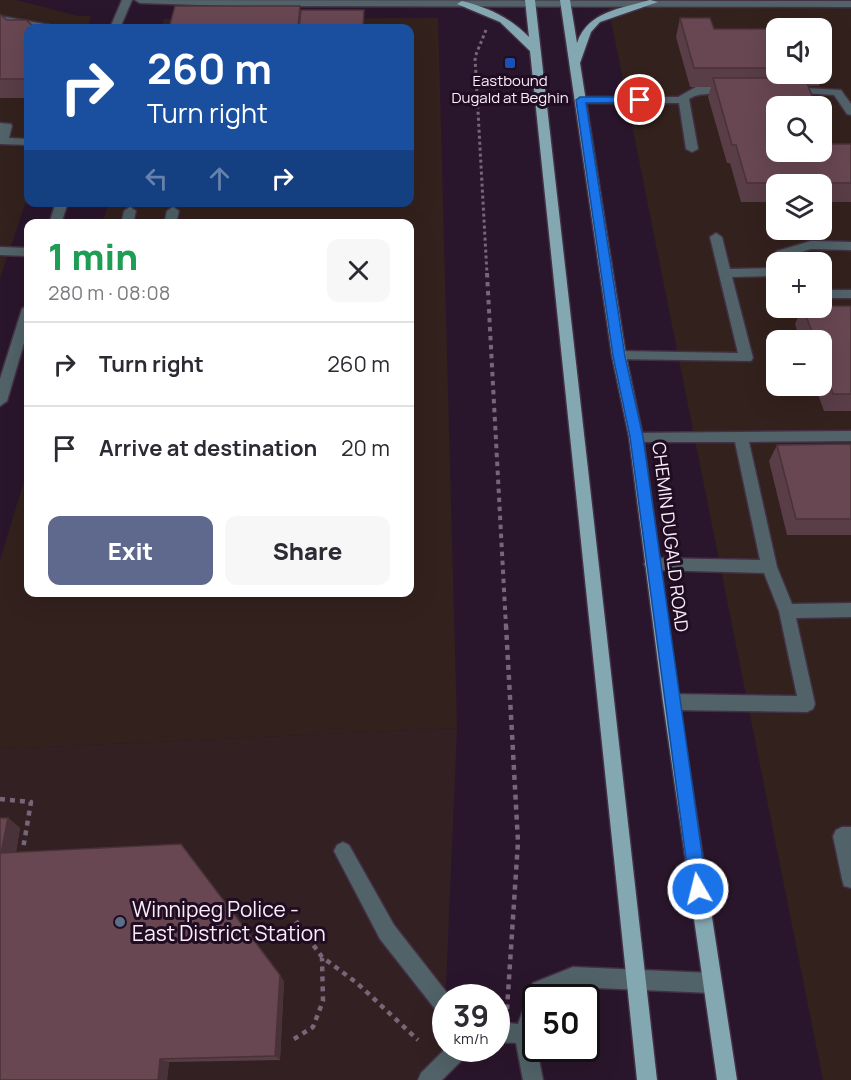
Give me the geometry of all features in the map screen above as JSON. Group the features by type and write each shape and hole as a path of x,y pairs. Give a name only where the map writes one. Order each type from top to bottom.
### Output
{"main road":[{"path":"531,2 647,1080"},
{"name":"CHEMIN DUGALD ROAD","path":"565,2 619,356 636,437 671,702 727,1080"},
{"path":"575,62 586,31 597,20 653,2"},
{"path":"462,4 480,8 509,21 535,50"}],"street":[{"path":"117,24 127,0"},
{"path":"140,0 462,4 531,2 851,4"},
{"path":"0,18 30,24"},
{"path":"680,100 696,90 736,90"},
{"path":"782,90 837,92 851,112"},
{"path":"580,100 684,100 692,149"},
{"path":"0,126 7,126 2,145 24,142"},
{"path":"619,356 746,358 716,237"},
{"path":"788,252 811,245 851,246"},
{"path":"0,251 24,252"},
{"path":"725,273 766,272"},
{"path":"832,294 851,294"},
{"path":"0,401 24,322"},
{"path":"671,702 807,704 787,611 769,567 741,436"},
{"path":"636,437 851,436"},
{"path":"652,564 769,567"},
{"path":"787,611 851,610"},
{"path":"851,837 842,836 851,879"},
{"path":"343,851 387,932 432,989"},
{"path":"555,984 573,977 712,983"},
{"path":"510,1031 522,1018"},
{"path":"510,1034 533,1080"},
{"path":"428,1080 446,1062"}],"path":[{"path":"488,27 475,57 518,843 510,1011"},
{"path":"0,799 31,802 23,849"},
{"path":"296,921 322,957 357,983 418,1040"},
{"path":"294,1039 313,1028 320,1010 322,957"}],"shaded area":[{"path":"0,0 16,0 78,16 91,16 88,24 24,24 24,207 0,278"},
{"path":"607,0 851,0 851,1080 823,1080"},
{"path":"438,18 457,728 0,749 0,561 24,480 24,597 414,597 414,219 103,219 108,207 414,207 414,24 162,24 164,19"},
{"path":"457,728 446,984 432,984 432,1062 443,1062 442,1080 0,1080 0,749"}],"building":[{"path":"175,6 300,6 298,24 170,24"},
{"path":"301,10 364,10 363,24 299,24"},
{"path":"0,14 7,20 26,20 31,24 24,24 24,79 0,79"},
{"path":"680,18 710,18 714,29 766,29 766,68 694,68"},
{"path":"713,78 766,78 766,84 807,84 812,96 766,96 766,162 832,162 832,144 851,144 851,183 832,183 832,174 766,174 766,183 747,183 736,145 732,145"},
{"path":"832,306 851,306 851,394 833,394 832,391 832,330 811,330 807,318 832,318"},
{"path":"851,444 851,519 796,519 777,445"},
{"name":"Winnipeg Police - East District Station","path":"0,818 8,818 1,853 181,844 280,975 275,1056 160,1059 158,1080 0,1080"}],"place":[{"name":"Eastbound Dugald at Beghin","path":"510,63"},
{"name":"Winnipeg Police - East District Station","path":"120,922"}],"route":[{"path":"640,100 580,100 619,356 636,437 698,889"}]}
